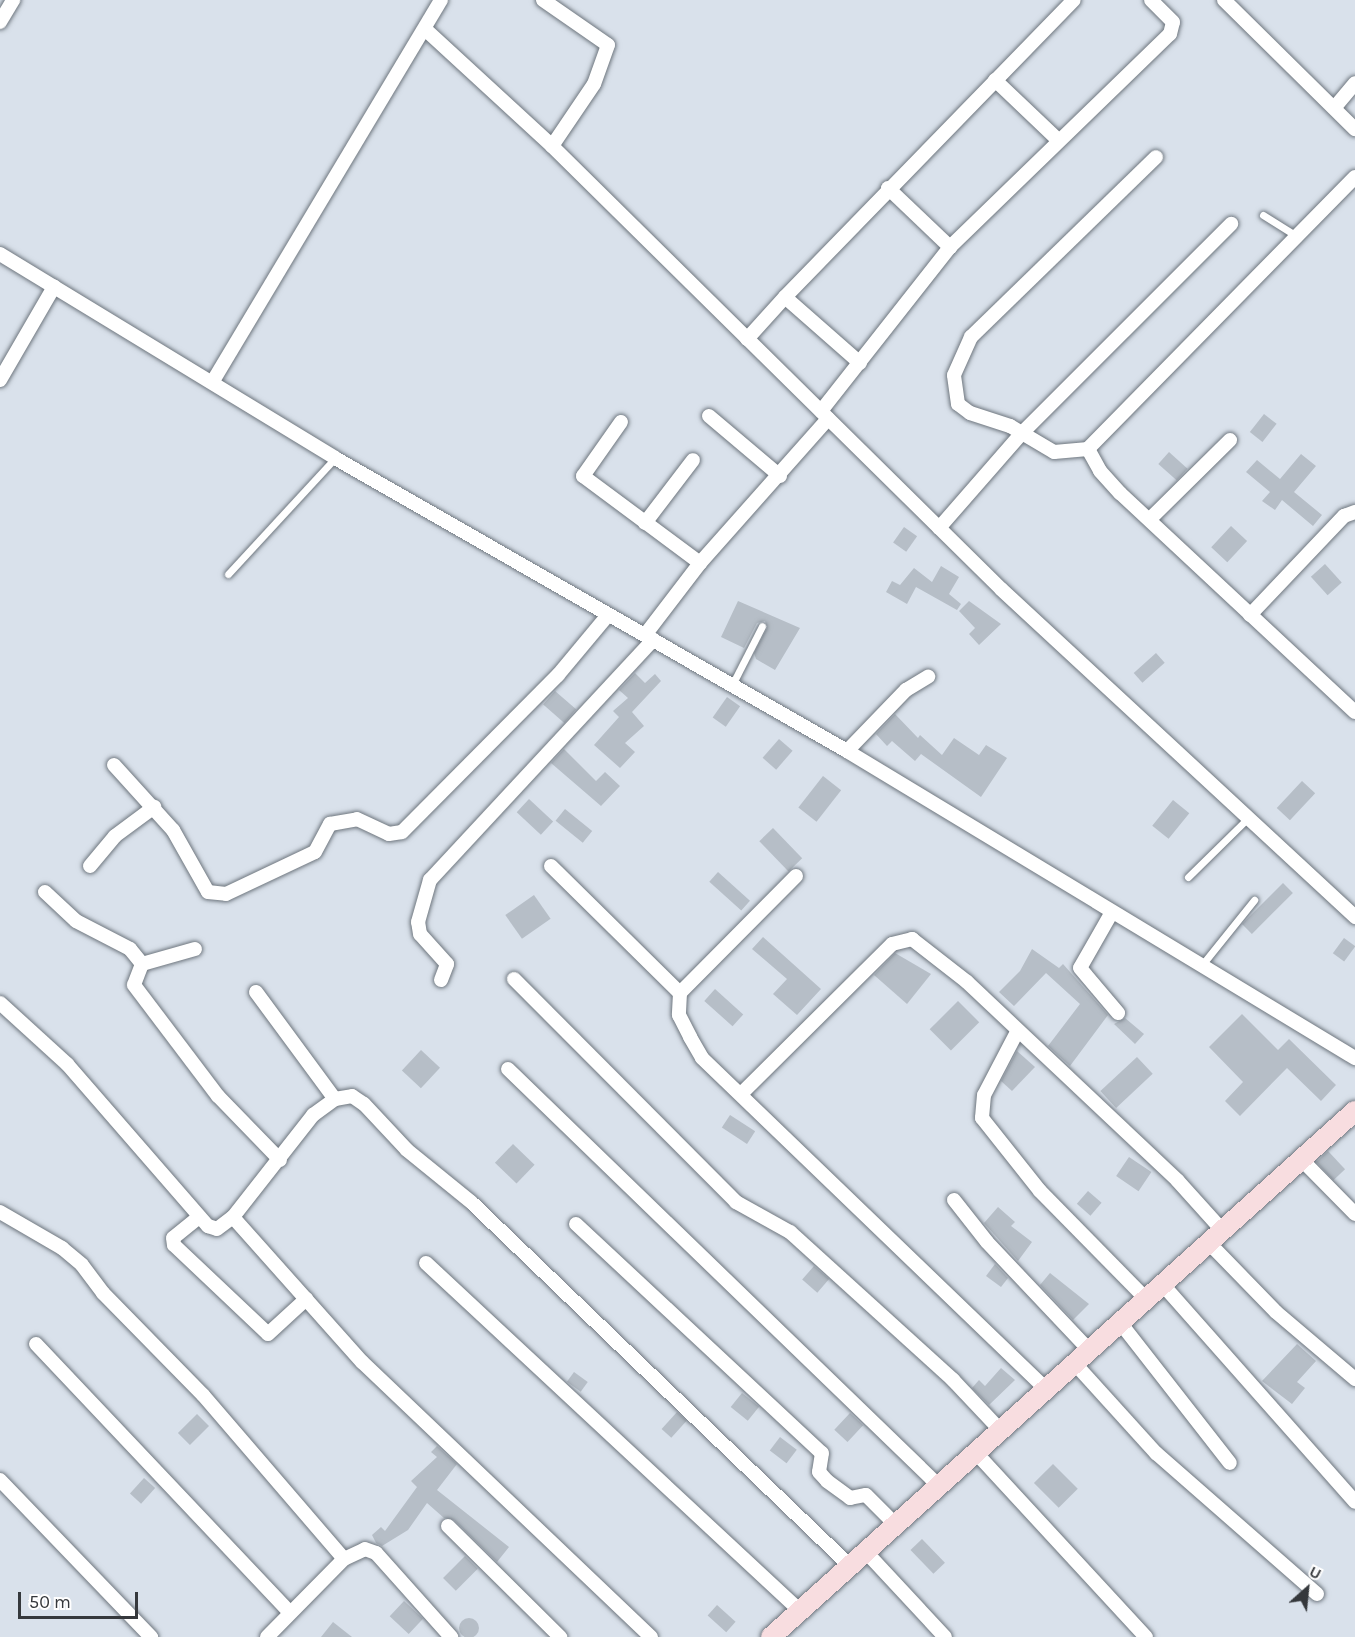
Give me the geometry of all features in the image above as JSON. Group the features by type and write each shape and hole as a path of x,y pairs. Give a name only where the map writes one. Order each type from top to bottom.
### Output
{"main road":[{"path":"777,1635 799,1610 1077,1366 1355,1111"}],"street":[{"path":"0,22 13,0"},
{"path":"213,381 426,30 441,0"},
{"path":"543,0 608,45 594,84 552,146"},
{"path":"747,339 888,188 1074,0"},
{"path":"441,980 447,964 420,934 418,921 430,880 649,637 700,563 780,476 860,363 950,247 1170,34 1173,22 1151,0"},
{"path":"1224,0 1355,129"},
{"path":"426,30 552,146 939,528 1355,917"},
{"path":"995,80 1059,141"},
{"path":"1335,107 1355,83"},
{"path":"1156,157 963,348 953,381 958,404 1054,452 1088,449 1355,177"},
{"path":"888,188 950,247"},
{"path":"939,528 1022,434 1231,224"},
{"path":"0,254 213,381 335,458 847,751 1355,1058"},
{"path":"0,380 54,287"},
{"path":"785,297 860,363"},
{"path":"709,416 780,476"},
{"path":"621,422 583,476 700,563"},
{"path":"1151,518 1230,440"},
{"path":"1088,449 1100,471 1355,712"},
{"path":"645,522 693,460"},
{"path":"1250,615 1344,516 1355,512"},
{"path":"114,765 154,807 188,853 208,892 216,894 315,852 330,824 340,820 357,819 396,836 558,675 608,615"},
{"path":"847,751 906,690 928,677"},
{"path":"90,866 115,836 154,807"},
{"path":"551,866 680,993"},
{"path":"796,876 680,993 679,1015 702,1058 1048,1391"},
{"path":"45,892 76,921 130,949 142,964"},
{"path":"1112,912 1080,968 1118,1013"},
{"path":"741,1094 892,944 904,939 926,946 1177,1180 1216,1237 1276,1312 1355,1379"},
{"path":"142,964 195,949"},
{"path":"142,964 134,985 218,1096 280,1160"},
{"path":"514,979 736,1202 790,1232 1001,1431"},
{"path":"256,992 335,1099"},
{"path":"0,1003 67,1064 199,1218 213,1229 232,1217 280,1160 312,1115 335,1099 352,1096 364,1104 407,1150 471,1202 850,1566"},
{"path":"1017,1032 984,1095 981,1118 1040,1191 1147,1300"},
{"path":"508,1069 939,1486"},
{"path":"1301,1160 1355,1214"},
{"path":"954,1200 987,1242 1091,1352"},
{"path":"0,1212 62,1248 82,1265 103,1293 203,1395 344,1559"},
{"path":"232,1217 363,1362 651,1637"},
{"path":"199,1218 175,1236 174,1245 268,1334 306,1299"},
{"path":"576,1224 822,1453 819,1472 827,1481 850,1498 866,1495 896,1525"},
{"path":"426,1263 799,1610"},
{"path":"1164,1286 1355,1502"},
{"path":"1122,1325 1230,1463"},
{"path":"36,1344 289,1612"},
{"path":"1077,1366 1156,1453 1317,1594"},
{"path":"977,1454 1146,1637"},
{"path":"0,1480 151,1637"},
{"path":"448,1526 560,1637"},
{"path":"267,1637 289,1612 344,1559 365,1548 376,1553 451,1637"},
{"path":"866,1552 945,1637"}],"lane":[{"path":"1263,215 1297,236"},
{"path":"228,574 335,458"},
{"path":"732,685 762,626"},
{"path":"1188,877 1249,817"},
{"path":"1201,966 1254,900"}],"building":[{"path":"1264,414 1277,424 1262,442 1250,432"},
{"path":"1169,452 1188,469 1177,481 1158,464"},
{"path":"1301,454 1316,466 1294,492 1322,515 1313,526 1282,500 1275,510 1262,501 1270,492 1246,472 1257,460 1280,479"},
{"path":"1231,526 1247,541 1227,562 1211,547"},
{"path":"904,527 917,536 906,552 893,543"},
{"path":"1325,564 1342,583 1328,595 1311,577"},
{"path":"941,566 959,577 949,594 961,604 957,610 916,587 907,604 886,592 892,581 900,585 914,568 932,582"},
{"path":"738,601 800,628 775,670 756,659 754,653 767,628 765,621 757,623 744,648 721,637"},
{"path":"969,601 1001,624 979,645 969,634 975,628 959,611"},
{"path":"1156,653 1165,663 1142,683 1134,673"},
{"path":"635,673 645,683 655,674 661,681 632,712 644,726 625,743 635,752 620,768 594,745 619,717 613,711 628,698 619,690"},
{"path":"555,691 576,709 564,723 543,705"},
{"path":"727,697 740,706 726,727 713,717"},
{"path":"895,714 918,738 920,735 942,755 954,738 979,755 986,745 1007,758 981,797 921,754 915,761 892,741 887,746 876,734"},
{"path":"779,739 793,751 776,770 763,758"},
{"path":"564,749 596,781 605,772 620,786 601,806 551,763"},
{"path":"823,776 841,790 816,822 798,808"},
{"path":"1302,781 1315,793 1290,820 1277,808"},
{"path":"529,799 553,822 541,835 517,812"},
{"path":"1173,800 1189,813 1169,839 1152,826"},
{"path":"565,809 592,831 583,843 556,821"},
{"path":"773,828 802,858 789,871 759,841"},
{"path":"718,872 750,901 741,910 709,882"},
{"path":"1283,883 1293,893 1252,934 1242,924"},
{"path":"534,895 551,919 522,939 505,915"},
{"path":"763,937 821,989 797,1015 773,994 787,979 752,949"},
{"path":"1344,938 1355,946 1344,962 1333,953"},
{"path":"1032,949 1059,968 1063,964 1108,1015 1070,1066 1048,1046 1080,1004 1046,973 1014,1006 999,992 1020,971"},
{"path":"895,953 931,974 907,1004 874,975"},
{"path":"715,989 743,1014 733,1026 704,1001"},
{"path":"958,1001 979,1022 951,1050 930,1029"},
{"path":"1242,1014 1278,1050 1289,1039 1336,1085 1321,1101 1287,1068 1240,1116 1225,1101 1243,1082 1209,1047"},
{"path":"1125,1018 1144,1034 1135,1044 1114,1024"},
{"path":"421,1050 440,1068 421,1088 402,1070"},
{"path":"1017,1051 1035,1067 1012,1091 1001,1081"},
{"path":"1137,1057 1153,1074 1116,1108 1100,1091"},
{"path":"730,1115 755,1131 747,1144 722,1128"},
{"path":"513,1144 535,1165 517,1184 495,1163"},
{"path":"1328,1151 1345,1169 1333,1180 1316,1162"},
{"path":"1129,1157 1151,1172 1139,1191 1116,1176"},
{"path":"1088,1191 1102,1203 1090,1216 1077,1204"},
{"path":"998,1207 1015,1222 1011,1226 1032,1242 1018,1261 984,1223"},
{"path":"995,1264 1008,1278 1001,1287 986,1276"},
{"path":"814,1266 829,1279 817,1293 802,1280"},
{"path":"1050,1273 1089,1304 1073,1320 1040,1285"},
{"path":"1297,1344 1316,1361 1297,1382 1305,1388 1292,1404 1262,1381"},
{"path":"1001,1368 1015,1380 989,1405 972,1388 979,1380 985,1386"},
{"path":"574,1372 588,1382 581,1392 567,1382"},
{"path":"742,1393 759,1407 748,1421 731,1407"},
{"path":"677,1412 687,1421 671,1438 662,1429"},
{"path":"850,1413 863,1425 847,1442 834,1430"},
{"path":"197,1414 209,1426 190,1445 178,1433"},
{"path":"780,1437 797,1450 787,1463 770,1451"},
{"path":"437,1446 457,1464 437,1490 509,1547 497,1562 454,1520 444,1518 427,1503 408,1530 382,1546 376,1543 372,1535 381,1527 385,1531 417,1487 411,1481 437,1457 431,1452"},
{"path":"1053,1464 1078,1489 1059,1508 1034,1483"},
{"path":"144,1478 155,1488 141,1504 130,1494"},
{"path":"922,1539 945,1563 933,1574 910,1550"},
{"path":"465,1556 478,1569 456,1591 443,1578"},
{"path":"404,1601 423,1619 409,1634 390,1616"},
{"path":"717,1605 736,1622 726,1632 708,1615"},
{"path":"469,1618 476,1621 479,1628 476,1635 469,1638 462,1635 459,1628 462,1621"},
{"path":"333,1622 352,1637 321,1637"}]}
